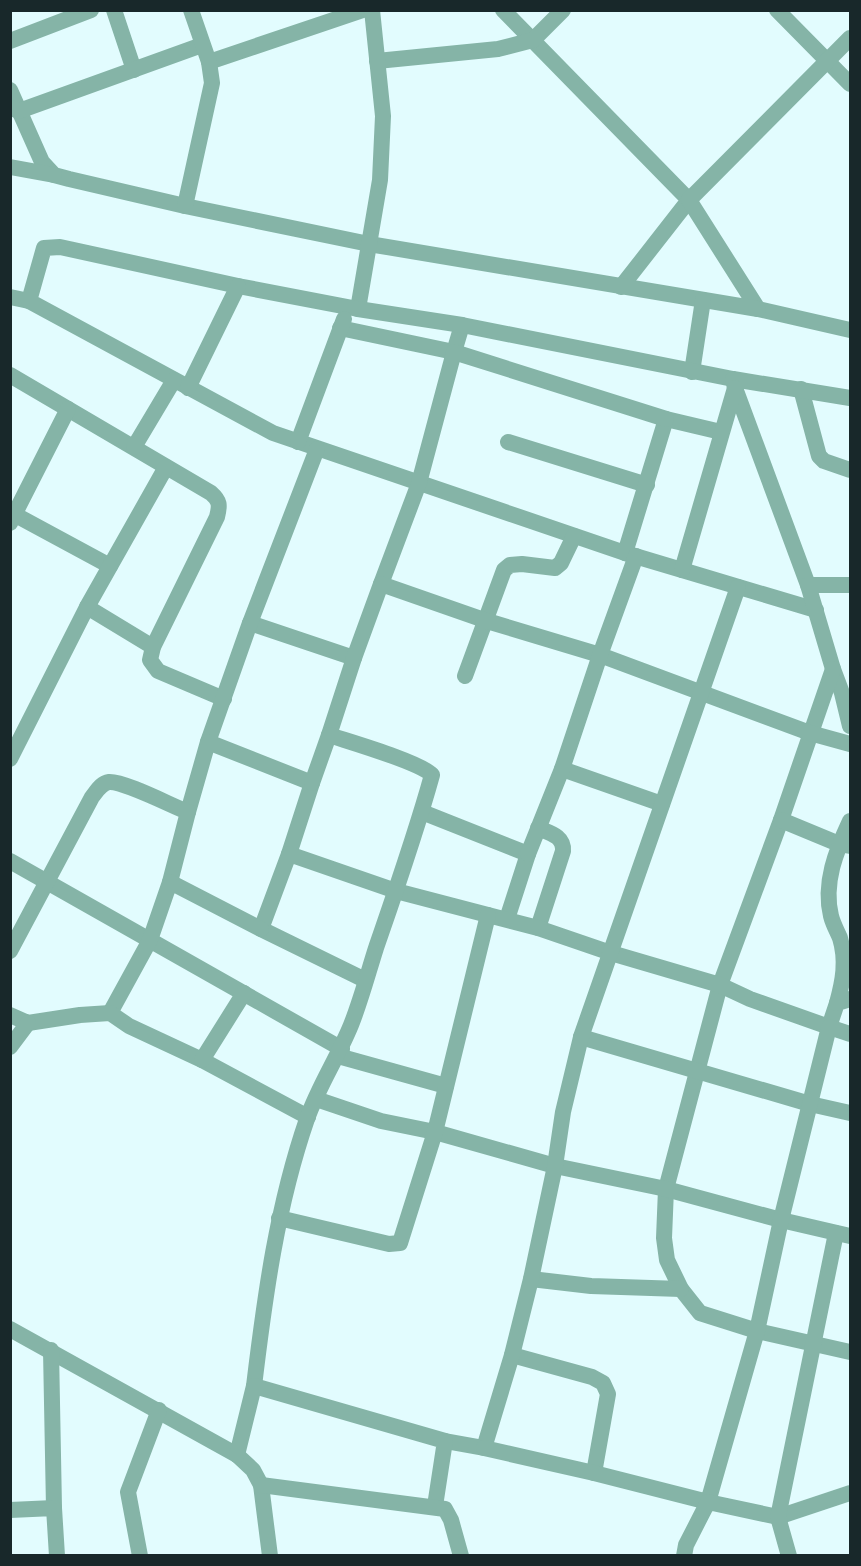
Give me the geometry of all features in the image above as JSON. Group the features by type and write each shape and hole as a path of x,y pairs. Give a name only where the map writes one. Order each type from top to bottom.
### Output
{"street":[{"path":"10,41 91,10"},
{"path":"114,10 134,70"},
{"path":"184,206 212,83 209,62 191,10"},
{"path":"209,62 363,10"},
{"path":"298,442 340,328 353,308 369,244 380,180 383,116 372,10"},
{"path":"503,10 689,200 758,309"},
{"path":"377,61 498,49 533,40 563,10"},
{"path":"777,10 850,84"},
{"path":"621,287 689,200 850,39"},
{"path":"15,110 202,45"},
{"path":"10,90 15,110 42,162 54,175"},
{"path":"10,167 369,244 758,309 850,330"},
{"path":"29,301 44,248 60,247 238,286 353,308 462,325 692,372 734,383 801,389 850,398"},
{"path":"134,447 181,384 238,286"},
{"path":"10,297 29,301 273,434 631,555 816,610"},
{"path":"692,372 703,300"},
{"path":"261,929 289,854 354,658 419,483 462,325"},
{"path":"340,328 454,352 666,419 721,432"},
{"path":"10,375 218,499 220,506 217,516 153,647 150,660 158,671 224,699"},
{"path":"682,570 734,383"},
{"path":"734,383 808,585 833,669 846,692 850,726"},
{"path":"801,389 819,456 824,461 850,470"},
{"path":"68,409 12,517 110,566"},
{"path":"507,919 528,854 562,769 600,655 631,555 647,485 666,419"},
{"path":"508,442 647,485"},
{"path":"110,1013 150,940 170,882 208,742 316,449"},
{"path":"10,759 87,607 166,467"},
{"path":"465,676 504,570 510,565 522,564 555,568 561,563 574,536"},
{"path":"381,584 487,621 600,655 810,733 850,744"},
{"path":"808,585 850,585"},
{"path":"484,1448 512,1355 531,1279 555,1166 563,1112 581,1037 738,587"},
{"path":"87,607 153,647"},
{"path":"250,623 354,658"},
{"path":"833,669 781,820 720,985 666,1189 664,1238 667,1260 681,1289 700,1313 757,1331 850,1352"},
{"path":"237,1455 255,1386 265,1296 279,1218 308,1117 340,1053 356,1011 422,812 432,775 427,770 329,735"},
{"path":"208,742 312,783"},
{"path":"562,769 662,804"},
{"path":"10,951 100,786 109,782 122,784 188,812"},
{"path":"422,812 528,854"},
{"path":"781,820 845,845"},
{"path":"684,1556 686,1545 708,1502 757,1331 781,1220 829,1027 844,1001 844,956 831,917 829,894 830,875 845,845 850,821"},
{"path":"538,828 559,838 564,843 564,850 538,928"},
{"path":"289,854 396,891 507,919 610,953 720,985 750,999 850,1034"},
{"path":"10,861 244,993 340,1053 446,1086"},
{"path":"170,882 365,980"},
{"path":"279,1218 389,1244 400,1243 435,1132 488,915"},
{"path":"202,1060 244,993"},
{"path":"10,1015 28,1023 110,1013 129,1026 202,1060 308,1117"},
{"path":"10,1047 28,1023"},
{"path":"581,1037 810,1104 850,1113"},
{"path":"316,1099 381,1121 435,1132 555,1166 666,1189 843,1235 812,1344 778,1517 789,1556"},
{"path":"531,1279 628,1289 681,1289"},
{"path":"10,1329 237,1455 253,1470 261,1485 270,1556"},
{"path":"51,1350 57,1556"},
{"path":"512,1355 592,1377 603,1383 608,1394 594,1473"},
{"path":"255,1386 445,1440 778,1517 850,1493"},
{"path":"140,1556 128,1492 159,1410"},
{"path":"435,1506 445,1440"},
{"path":"261,1485 446,1509 461,1556"},
{"path":"10,1509 54,1508"}]}
